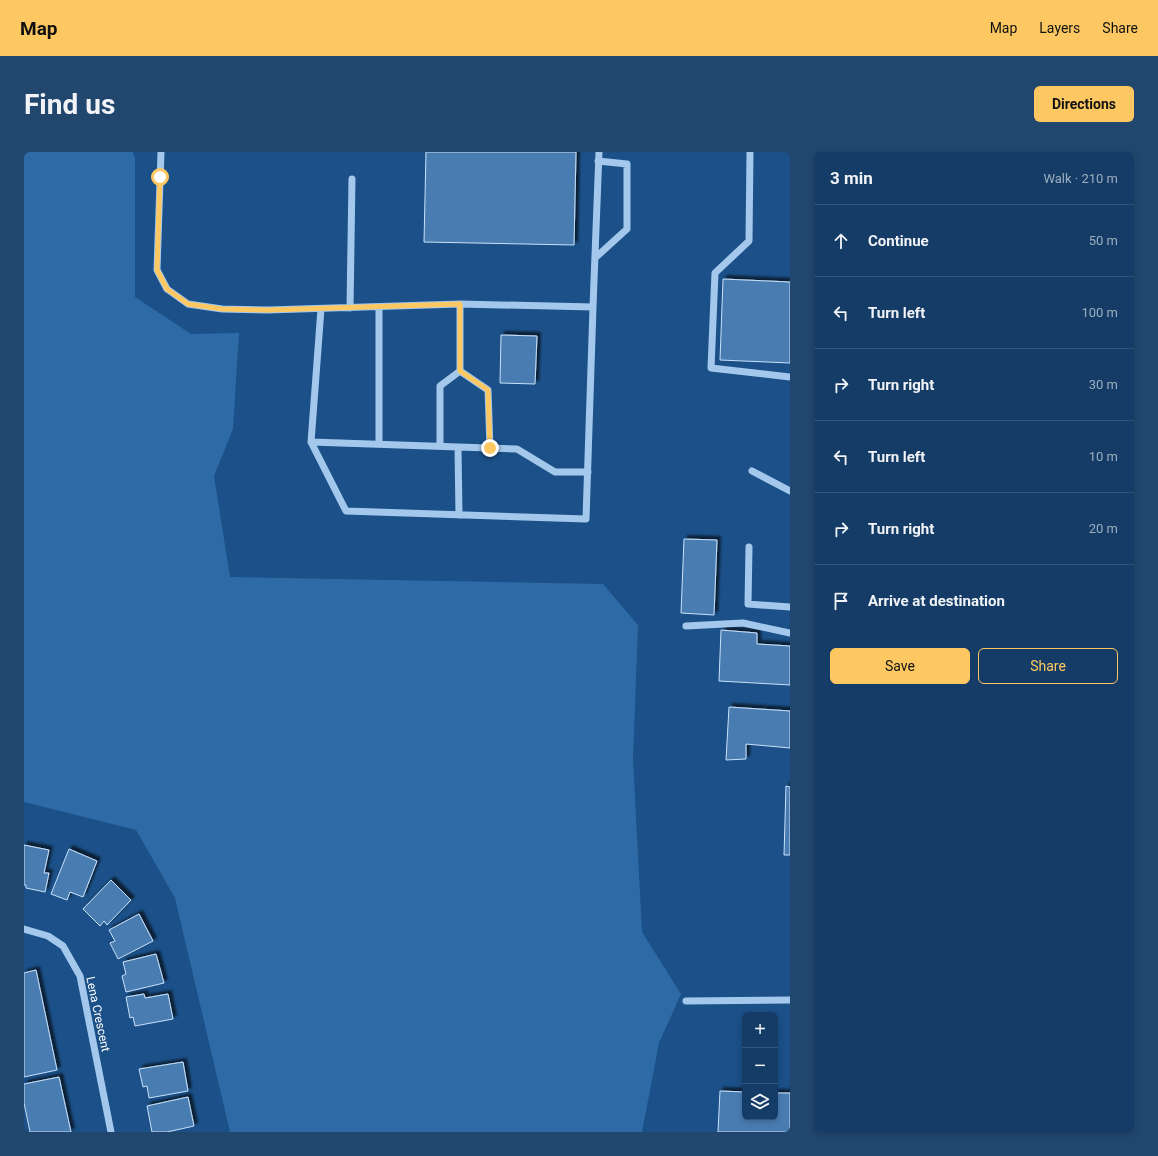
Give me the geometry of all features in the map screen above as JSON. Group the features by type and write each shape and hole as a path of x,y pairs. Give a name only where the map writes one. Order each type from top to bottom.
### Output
{"street":[{"path":"161,152 157,270 167,289 188,304 222,309 350,308 460,304 593,308"},
{"path":"321,308 310,442 346,511 586,519 599,152"},
{"path":"750,152 749,241 715,273 711,368 790,377"},
{"path":"595,258 627,229 627,164 598,161"},
{"path":"350,308 352,179"},
{"path":"460,304 460,371"},
{"path":"379,307 379,444"},
{"path":"440,446 440,386 460,371"},
{"path":"460,371 488,390 490,448"},
{"path":"310,442 517,449 555,472 588,472"},
{"path":"458,447 459,515"},
{"path":"752,471 790,491"},
{"path":"749,547 748,604 790,606"},
{"path":"686,626 742,623 790,633"},
{"name":"Lena Crescent","path":"24,929 48,936 63,946 80,976 111,1132"},
{"path":"686,1000 790,1000"}],"shaded area":[{"path":"24,152 133,152 135,158 135,297 191,334 239,333 233,429 214,476 230,577 603,584 638,625 633,759 642,932 681,994 659,1043 642,1132 230,1132 175,898 136,830 24,802"}],"building":[{"path":"426,152 576,152 574,245 424,242"},
{"path":"723,279 790,282 790,363 720,360"},
{"path":"501,335 537,336 535,384 500,383"},
{"path":"684,539 717,540 714,615 681,613"},
{"path":"721,630 757,633 757,644 790,646 790,685 719,681"},
{"path":"729,707 790,711 790,748 746,744 746,759 726,760"},
{"path":"786,786 790,787 790,855 784,855"},
{"path":"24,845 49,850 44,873 49,873 45,892 26,888 26,885 24,885"},
{"path":"69,849 97,861 83,897 70,892 67,900 51,894"},
{"path":"111,880 131,900 107,925 104,921 100,926 83,909"},
{"path":"139,914 153,941 118,959 110,943 115,941 109,930"},
{"path":"156,954 164,983 126,992 122,976 126,974 123,962"},
{"path":"36,970 57,1070 24,1077 24,973"},
{"path":"144,994 145,998 168,994 173,1019 135,1026 133,1017 130,1018 126,997"},
{"path":"183,1062 188,1091 149,1098 147,1086 143,1087 139,1069"},
{"path":"59,1077 71,1132 30,1132 24,1103 24,1084"},
{"path":"720,1091 742,1092 742,1120 778,1120 778,1093 790,1093 790,1132 718,1132"},
{"path":"188,1097 194,1126 167,1132 152,1132 147,1106"}],"route":[{"path":"160,177 157,270 167,289 188,304 222,309 268,310 460,304 460,371 488,390 490,448"}]}
